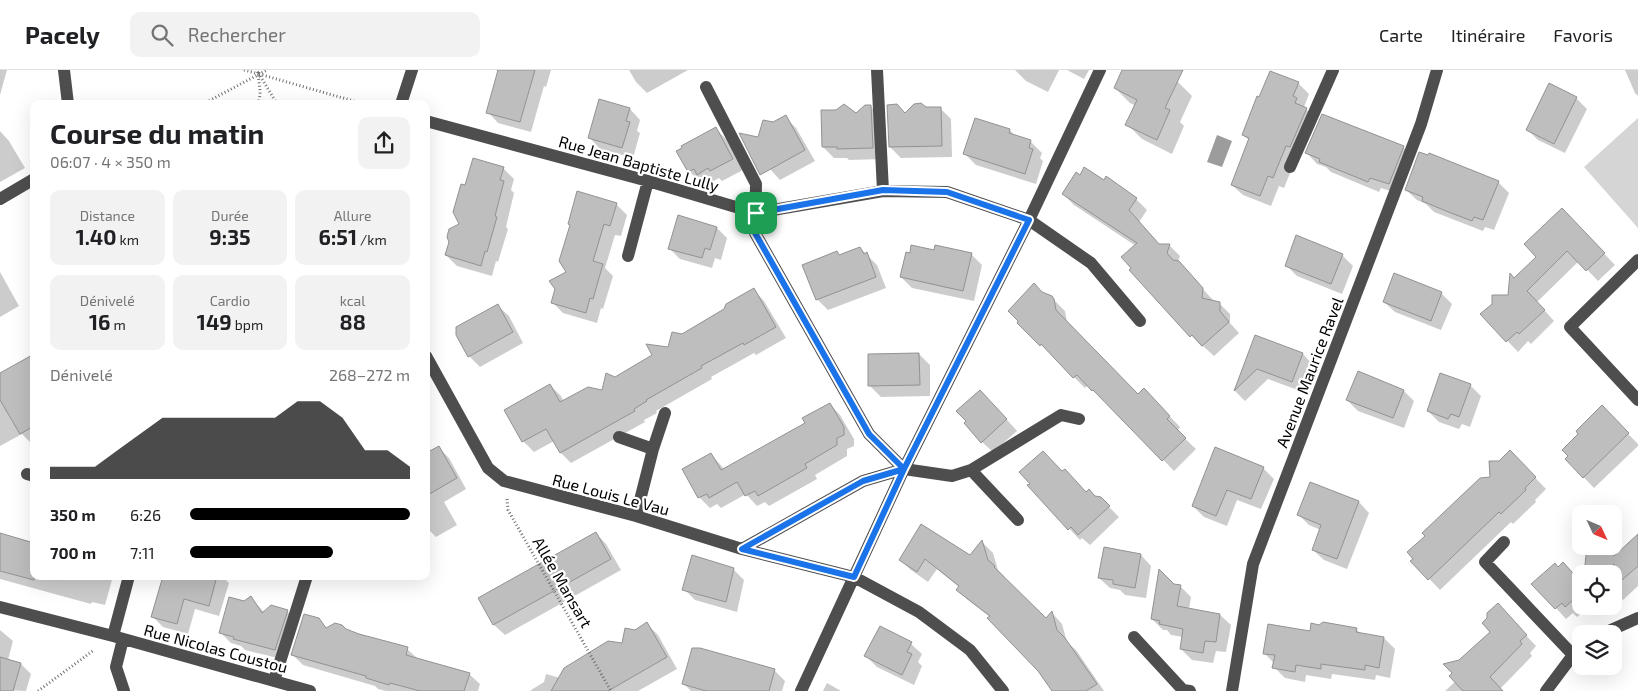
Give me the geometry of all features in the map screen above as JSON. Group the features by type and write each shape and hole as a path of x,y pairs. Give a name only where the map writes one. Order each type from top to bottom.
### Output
{"street":[{"path":"64,70 68,100"},
{"path":"402,100 412,70"},
{"path":"877,70 883,190"},
{"path":"801,691 904,469 1029,220 1100,70"},
{"path":"1290,167 1333,70"},
{"name":"Avenue Maurice Ravel","path":"1232,691 1253,564 1421,124 1437,70"},
{"path":"706,87 756,184 755,233 869,434 904,469"},
{"name":"Rue Jean Baptiste Lully","path":"430,122 756,213"},
{"path":"0,199 30,181"},
{"path":"628,256 648,182"},
{"path":"756,213 883,190 947,192 1029,220 1091,263 1140,321"},
{"path":"1638,260 1570,327 1638,400"},
{"name":"Rue Louis Le Vau","path":"430,363 488,468 504,481 636,516 742,549 854,577 919,612 970,650 1003,691"},
{"path":"636,516 653,449 665,413"},
{"path":"742,549 863,481 904,469 952,476 971,470 1061,415 1079,419"},
{"path":"620,437 653,449"},
{"path":"971,470 1018,520"},
{"path":"1504,542 1485,562 1572,647"},
{"path":"124,691 116,667 118,638 128,580"},
{"path":"274,681 306,580"},
{"name":"Rue Nicolas Coustou","path":"0,607 310,691"},
{"path":"1622,625 1638,618"},
{"path":"1134,638 1183,690 1190,691"},
{"path":"1546,691 1572,658"}],"path":[{"path":"244,70 267,70"},
{"path":"258,71 262,93 259,100"},
{"path":"258,71 275,100"},
{"path":"210,100 258,71 351,100"},
{"name":"Allée Mansart","path":"504,481 508,510 611,691"},
{"path":"38,691 118,638"}],"shaded area":[{"path":"1638,118 1638,228 1584,167"},
{"path":"1217,135 1232,141 1222,167 1207,162"}],"building":[{"path":"498,70 535,70 520,122 486,113"},
{"path":"1122,70 1183,70 1165,108 1170,110 1157,140 1125,125 1137,100 1114,88"},
{"path":"1270,71 1299,82 1293,96 1297,98 1295,103 1307,108 1290,147 1286,146 1273,178 1268,176 1260,196 1231,185 1249,138 1242,135 1257,96 1259,97"},
{"path":"1549,83 1577,97 1554,144 1526,130"},
{"path":"599,99 630,108 626,121 630,122 622,148 588,138"},
{"path":"921,103 926,107 941,107 942,146 889,147 887,105 897,104 905,113 914,104"},
{"path":"844,104 856,113 865,105 871,105 873,148 837,149 837,147 822,147 821,110 836,110"},
{"path":"1322,114 1404,146 1389,184 1370,178 1368,182 1319,162 1320,159 1305,153"},
{"path":"786,115 805,150 760,175 739,133 758,137 763,120 773,122"},
{"path":"975,118 1010,129 1009,133 1031,140 1029,148 1033,149 1025,174 963,154"},
{"path":"716,127 733,159 710,171 708,168 697,175 694,169 688,172 676,151 682,148 681,146"},
{"path":"1419,152 1428,155 1429,153 1499,181 1483,220 1474,217 1472,221 1422,201 1423,197 1405,190"},
{"path":"473,158 504,167 500,180 504,181 495,216 497,217 481,266 445,255 449,242 447,237 449,229 459,224 453,212 461,184 465,185"},
{"path":"1084,167 1104,180 1106,176 1137,198 1129,210 1159,244 1170,244 1167,253 1173,260 1179,261 1203,288 1202,298 1220,302 1220,311 1229,322 1202,346 1192,335 1190,337 1129,270 1131,268 1121,257 1137,243 1062,194 1076,172 1080,175"},
{"path":"577,191 617,203 610,226 604,224 593,261 603,264 593,299 590,298 586,313 551,303 555,289 549,281 566,272 559,261 570,225 568,224"},
{"path":"1562,208 1605,253 1586,271 1567,251 1527,291 1545,310 1519,334 1517,332 1506,342 1480,314 1492,304 1492,295 1508,295 1510,273 1514,278 1536,257 1524,244"},
{"path":"678,215 717,227 710,250 705,248 702,258 668,249"},
{"path":"1296,235 1343,254 1331,284 1285,266"},
{"path":"911,245 934,250 935,245 972,253 963,291 900,277 906,252 910,253"},
{"path":"860,247 864,254 867,252 876,277 816,300 802,265 837,251 839,255"},
{"path":"1394,273 1442,292 1431,321 1383,302"},
{"path":"1034,283 1042,292 1052,296 1056,310 1138,394 1144,388 1170,416 1167,419 1186,438 1162,461 1093,390 1077,375 1073,378 1041,344 1040,346 1008,311"},
{"path":"754,288 776,327 701,366 702,368 646,400 634,409 635,411 560,453 546,429 522,442 504,410 550,384 560,402 588,387 602,390 606,373 615,377 652,355 646,344 668,347 672,332 682,334 724,309 726,304"},
{"path":"498,304 513,332 468,357 456,335 456,327"},
{"path":"1255,335 1303,353 1292,382 1257,369 1234,391"},
{"path":"919,353 920,385 868,386 868,354"},
{"path":"30,356 30,428 20,434 0,400 0,373"},
{"path":"1358,371 1404,390 1393,418 1346,400"},
{"path":"1440,373 1471,384 1459,417 1451,414 1448,419 1427,411"},
{"path":"980,390 1007,419 981,443 964,423 966,421 956,411"},
{"path":"830,403 844,427 844,435 837,438 837,445 805,464 807,468 758,496 755,491 745,496 737,482 709,498 707,494 698,498 682,469 711,453 721,470 805,423 802,418"},
{"path":"1602,405 1629,433 1583,478 1565,459 1568,456 1562,450 1578,434 1576,431"},
{"path":"439,446 457,478 430,494 430,451"},
{"path":"1215,447 1264,467 1251,499 1227,490 1216,516 1192,506"},
{"path":"1510,450 1536,477 1525,488 1526,490 1501,514 1499,512 1428,580 1410,561 1413,559 1407,552 1425,536 1422,533 1480,478 1490,477 1489,461 1499,461"},
{"path":"1043,451 1062,471 1065,469 1086,492 1089,489 1095,496 1101,497 1110,506 1078,535 1071,527 1068,530 1027,485 1030,484 1019,472"},
{"path":"1310,482 1359,501 1337,559 1312,550 1321,525 1297,515"},
{"path":"921,524 970,555 982,540 988,560 994,567 1046,618 1052,611 1057,630 1065,638 1097,684 1086,691 1052,691 1038,671 987,618 990,616 956,590 959,586 925,559 917,572 899,560"},
{"path":"596,532 611,559 493,625 478,598"},
{"path":"0,533 30,542 30,579 0,571"},
{"path":"1638,534 1638,566 1622,580 1622,565 1585,565 1586,555 1622,555 1622,549"},
{"path":"1104,547 1141,554 1135,588 1113,584 1113,580 1098,578"},
{"path":"692,555 734,568 726,602 682,590"},
{"path":"1563,562 1572,572 1572,601 1565,607 1562,603 1555,609 1531,584 1555,563 1558,567"},
{"path":"1159,569 1174,584 1181,585 1177,606 1220,614 1216,642 1205,641 1203,653 1180,649 1183,629 1159,624 1160,621 1151,619"},
{"path":"162,580 216,580 209,606 184,599 177,624 151,617"},
{"path":"251,596 262,613 271,605 288,610 275,650 233,639 234,637 219,633 229,597 244,601"},
{"path":"1498,603 1527,635 1520,641 1522,644 1490,677 1503,691 1463,691 1449,676 1452,673 1443,664 1459,660 1490,632 1482,623 1487,618 1487,613"},
{"path":"304,614 319,618 326,628 335,623 342,625 346,629 359,634 408,647 406,655 470,673 464,691 420,691 390,683 389,685 366,678 366,676 291,655"},
{"path":"647,622 667,657 608,691 551,691 564,668 608,641 622,643 625,628 635,630"},
{"path":"1323,622 1357,628 1356,632 1384,637 1379,668 1365,665 1365,670 1321,664 1321,669 1296,665 1295,672 1272,668 1275,655 1263,654 1268,624 1310,631 1311,623 1319,625"},
{"path":"880,626 912,642 907,652 912,654 902,675 864,656"},
{"path":"692,648 700,648 775,669 769,691 706,691 682,684"},
{"path":"0,657 21,663 13,691 0,691"}],"route":[{"path":"756,213 755,233 869,434 904,469 854,577 742,549 863,481 904,469 1029,220 947,192 883,190 756,213"}]}
